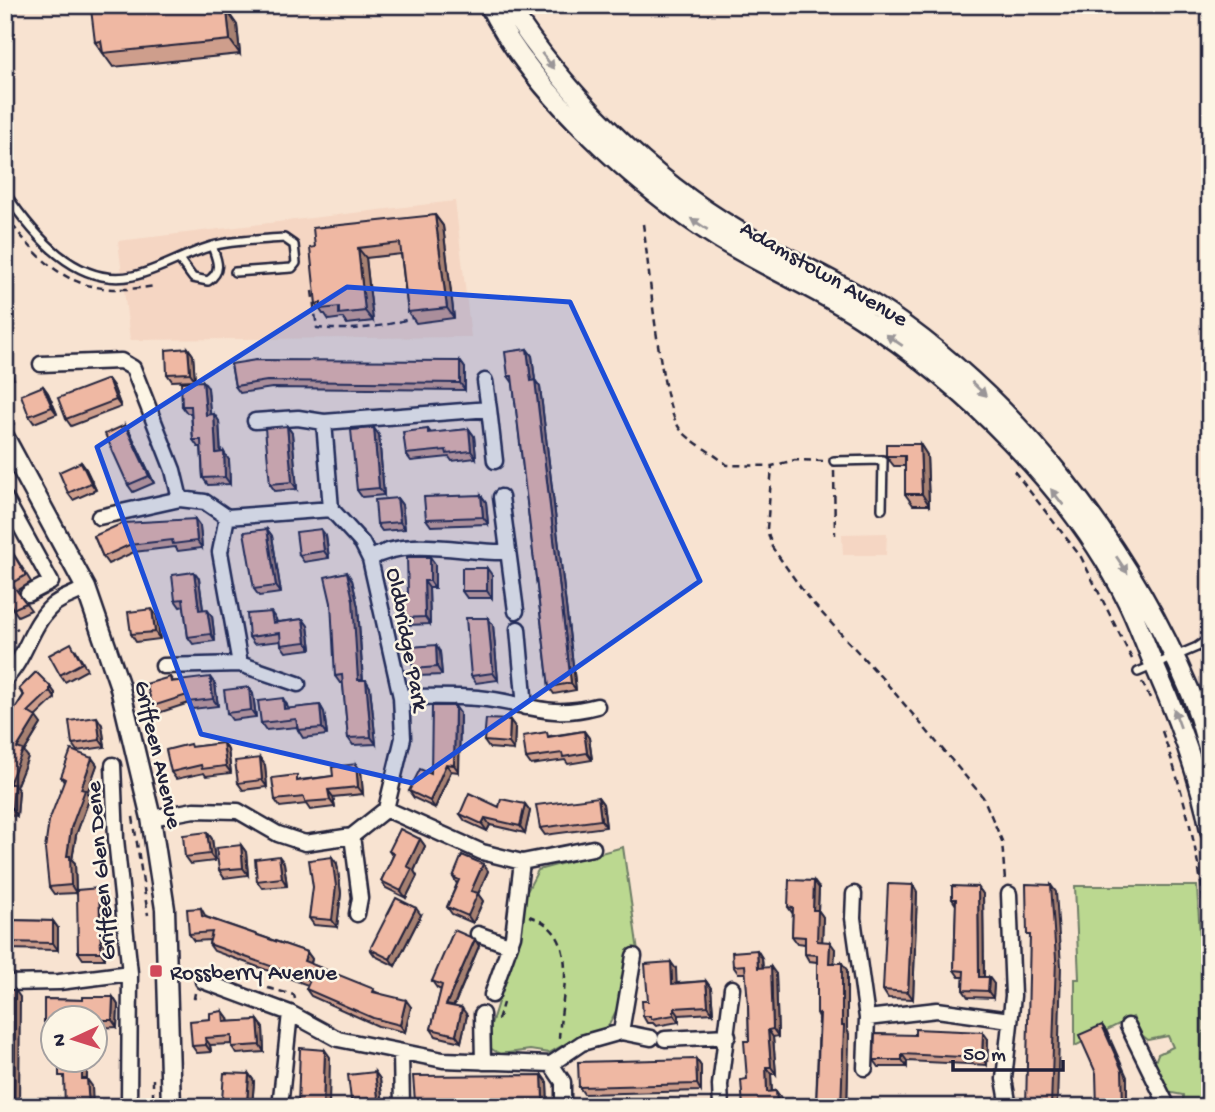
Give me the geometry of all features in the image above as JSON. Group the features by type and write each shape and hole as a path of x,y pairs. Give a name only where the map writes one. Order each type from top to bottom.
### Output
{"street":[{"name":"Adamstown Avenue","path":"489,5 505,34 565,108 648,186 718,237 855,313 910,351 973,404 1031,463 1088,537 1126,600 1146,669 1192,758 1210,830"},
{"name":"Adamstown Avenue","path":"508,5 566,84 613,133 667,180 737,231 887,313 954,365 1016,425 1068,487 1137,586 1191,692 1210,754"},
{"path":"41,364 121,361 133,368 173,470 180,499"},
{"path":"485,381 495,461"},
{"path":"255,421 298,418 324,422 489,409"},
{"path":"99,517 180,499 205,502 227,517 331,509 324,422"},
{"name":"Griffeen Avenue","path":"5,438 86,588 120,684 151,818 165,909 171,1107"},
{"path":"501,497 516,611"},
{"path":"5,498 51,582 29,594"},
{"name":"Oldbridge Park","path":"331,509 362,543 370,559 401,696 401,750 386,809"},
{"path":"227,517 220,552 240,664"},
{"path":"370,559 383,551 423,547 485,553 508,552"},
{"path":"5,679 20,662 33,632 52,605 86,588"},
{"path":"518,629 525,707"},
{"path":"163,666 240,664 298,684"},
{"path":"401,696 480,698 570,713 597,706"},
{"name":"Griffeen Glen Dene","path":"113,765 116,839 130,973 129,1107"},
{"path":"151,818 194,810 238,811 278,834 305,843 352,836 386,809 482,852 522,862 593,848"},
{"path":"352,836 360,898 357,914"},
{"path":"492,995 509,945 522,862"},
{"path":"854,894 853,918 867,1018 865,1068"},
{"path":"1009,894 1013,996 1004,1079 1009,1107"},
{"path":"478,934 509,945"},
{"path":"621,1032 634,956"},
{"name":"Griffeen Glen Dene","path":"5,983 59,982 130,973"},
{"path":"203,981 294,1008 338,1039 443,1060 555,1061 582,1043 621,1032 658,1039 728,1037"},
{"path":"721,1107 720,1085 733,988"},
{"path":"280,1107 294,1008"},
{"path":"867,1018 937,1010 1010,1020"},
{"path":"482,1014 483,1062"},
{"path":"1128,1026 1168,1107"},
{"path":"401,1053 402,1107"},
{"path":"555,1061 563,1082 564,1107"}],"lane":[{"path":"5,193 66,261 90,273 108,277 135,275 212,246 284,238 294,245 296,264 292,268 235,272"},
{"path":"179,259 193,278 208,281 217,274 218,266 212,246"},
{"path":"834,461 883,460 882,509"},
{"path":"1146,669 1210,638"}],"path":[{"path":"643,224 668,402 680,430 712,451 727,465 772,466 795,460 834,461 835,536"},
{"path":"312,290 317,328 350,331 380,328 412,318"},
{"path":"772,466 767,529 772,547 808,598 882,678 984,797 1002,841 1009,894"},
{"path":"1013,469 1080,558 1122,635 1146,669 1151,702"},
{"path":"1161,727 1182,789 1195,844 1205,909 1208,1107"},
{"path":"516,912 536,918 550,928 561,941 565,961 555,1061"},
{"path":"260,990 270,987 294,995 294,1008"}],"highlighted area":[{"path":"347,287 570,302 700,581 412,783 201,734 97,447"}],"shaded area":[{"path":"455,201 471,337 130,340 118,241"},
{"path":"887,533 886,555 843,555 842,534"}],"green space":[{"path":"623,847 640,965 627,967 622,999 607,1029 574,1039 549,1053 530,1050 500,1054 490,1048 488,1034 518,938 522,901 538,870"},
{"path":"1075,886 1197,886 1202,971 1203,1107 1183,1107 1183,1095 1167,1092 1155,1062 1158,1054 1173,1047 1168,1036 1148,1040 1142,1035 1133,1017 1075,1046 1075,979 1079,979"}],"building":[{"path":"127,5 218,5 219,12 227,11 230,40 103,53 101,41 95,42 91,9"},
{"path":"435,215 447,308 408,312 400,243 358,248 365,311 339,314 339,307 321,309 321,303 316,304 310,248 315,247 313,228"},
{"path":"188,348 190,373 167,374 166,350"},
{"path":"527,349 531,381 535,380 571,683 549,687 512,376 508,376 505,352"},
{"path":"5,358 12,375 5,378"},
{"path":"256,360 460,361 460,383 267,381 235,386 231,364"},
{"path":"108,379 116,400 66,419 58,398"},
{"path":"203,381 206,415 214,414 216,453 224,452 225,477 203,478 201,440 193,440 191,406 182,406 181,382"},
{"path":"43,386 52,407 29,416 21,395"},
{"path":"125,425 149,476 128,485 105,434"},
{"path":"287,426 292,482 270,484 265,428"},
{"path":"374,428 379,488 357,490 351,430"},
{"path":"428,429 428,433 469,429 471,451 447,454 446,450 406,454 403,432"},
{"path":"886,444 920,444 922,494 905,494 905,456 886,456"},
{"path":"81,462 91,483 68,493 59,472"},
{"path":"481,495 483,517 426,519 424,497"},
{"path":"397,498 400,522 377,524 375,500"},
{"path":"195,519 197,541 173,544 172,540 129,545 103,557 94,536 123,523"},
{"path":"267,529 276,586 254,589 244,532"},
{"path":"321,529 324,551 299,555 296,532"},
{"path":"5,541 26,575 7,586 5,583"},
{"path":"407,557 430,557 430,581 424,581 425,617 403,618 402,593 408,593"},
{"path":"462,568 487,568 487,591 462,591"},
{"path":"194,572 199,610 207,609 211,634 188,637 183,599 175,600 172,575"},
{"path":"347,572 353,600 358,680 366,680 371,737 348,738 342,675 335,676 331,603 325,577"},
{"path":"14,587 26,603 13,609 5,591"},
{"path":"152,609 155,632 131,634 128,612"},
{"path":"271,612 273,623 303,619 306,642 281,645 280,633 249,637 247,614"},
{"path":"466,618 488,618 493,673 471,676"},
{"path":"71,643 82,663 60,675 49,655"},
{"path":"436,645 437,667 413,669 411,647"},
{"path":"36,672 50,686 50,691 28,712 36,717 17,748 23,750 9,784 14,784 12,809 5,808 5,724 24,695 19,689"},
{"path":"170,677 171,682 210,677 213,699 188,702 187,695 153,706 146,684"},
{"path":"249,687 251,710 227,713 224,690"},
{"path":"283,698 284,709 320,705 322,728 298,730 296,719 261,723 258,701"},
{"path":"432,706 455,706 454,765 446,764 430,801 409,791 420,769 431,774"},
{"path":"97,717 100,740 72,744 69,721"},
{"path":"486,719 510,720 509,743 484,741"},
{"path":"584,731 587,753 526,758 523,736 547,732 548,737"},
{"path":"223,743 226,766 202,769 201,765 171,772 166,750 190,744 191,747"},
{"path":"71,750 92,758 81,789 85,790 71,828 67,856 70,856 71,885 49,887 45,849 49,821 65,779 61,777"},
{"path":"260,758 262,780 238,783 235,761"},
{"path":"356,764 358,787 328,790 330,800 305,802 304,797 275,800 272,778 297,775 297,781 333,776 332,767"},
{"path":"469,793 499,807 501,799 525,804 520,826 485,818 482,824 460,814"},
{"path":"598,797 601,820 540,828 536,805"},
{"path":"400,829 420,839 407,866 412,869 401,891 381,881 394,854 389,851"},
{"path":"207,832 210,854 185,857 183,835"},
{"path":"241,845 243,868 219,870 216,848"},
{"path":"462,855 483,864 471,891 478,893 468,916 447,907 459,880 453,877"},
{"path":"279,856 282,878 257,881 255,859"},
{"path":"332,857 336,886 332,920 309,918 313,887 309,860"},
{"path":"789,880 814,881 813,910 818,910 817,941 830,942 829,963 842,963 844,1026 841,1107 816,1107 820,1014 817,1013 817,955 805,954 805,937 792,936 793,908 788,907"},
{"path":"888,884 913,885 908,992 883,990"},
{"path":"1026,884 1051,885 1056,959 1051,1107 1026,1107 1030,935 1027,935"},
{"path":"952,886 978,887 979,977 989,977 988,991 963,990 964,971 954,970 956,899 952,899"},
{"path":"99,888 101,952 78,952 77,890"},
{"path":"396,898 416,908 390,959 370,949"},
{"path":"201,908 202,916 307,952 304,961 374,989 373,992 406,1000 400,1025 373,1018 306,989 310,980 209,944 212,932 189,934 187,909"},
{"path":"5,920 53,921 53,943 5,942"},
{"path":"454,930 475,939 446,1005 462,1008 456,1035 431,1029 442,985 432,981"},
{"path":"757,950 758,968 771,967 773,1029 768,1030 771,1067 766,1067 767,1092 776,1091 777,1105 743,1107 741,1080 747,1079 744,1041 749,1041 748,1004 745,965 733,966 732,952"},
{"path":"671,962 672,984 706,981 708,1006 674,1008 674,1015 651,1019 651,1016 643,1016 642,1001 648,1001 645,964"},
{"path":"5,990 15,990 14,1107 5,1107"},
{"path":"83,997 113,997 112,1020 108,1020 108,1004 44,1004 44,999 83,1000"},
{"path":"223,1011 224,1022 258,1020 260,1045 232,1047 232,1036 205,1038 206,1045 192,1046 190,1021 210,1019 210,1013"},
{"path":"1102,1025 1122,1070 1123,1107 1097,1107 1096,1073 1079,1035"},
{"path":"915,1029 983,1032 982,1058 902,1054 902,1060 874,1060 875,1034 915,1035"},
{"path":"300,1048 325,1050 323,1107 298,1107"},
{"path":"696,1059 697,1084 579,1087 578,1062"},
{"path":"375,1072 378,1098 351,1100 348,1075"},
{"path":"224,1073 249,1074 247,1102 222,1100"},
{"path":"82,1074 82,1079 87,1079 89,1107 65,1107 64,1076 59,1076"},
{"path":"542,1075 543,1100 415,1101 413,1076"},
{"path":"989,1103 988,1107 872,1107 872,1104"}],"place":[{"name":"Rossberry Avenue","path":"156,971"}]}
